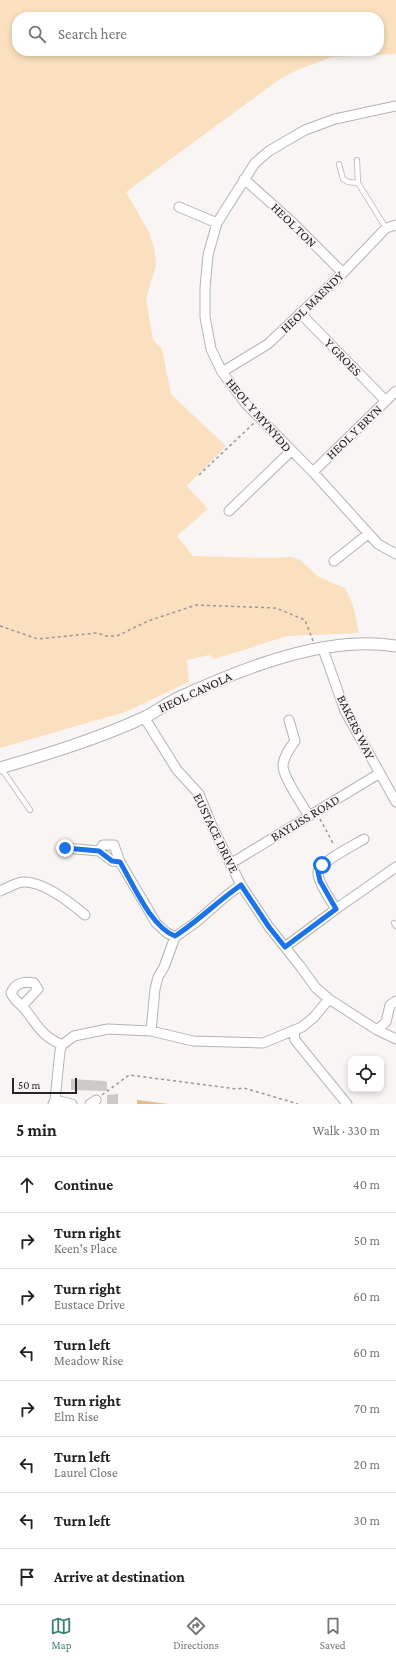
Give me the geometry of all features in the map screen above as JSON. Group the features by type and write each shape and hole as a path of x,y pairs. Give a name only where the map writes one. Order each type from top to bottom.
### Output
{"street":[{"name":"HEOL Y MYNYDD","path":"396,106 335,119 305,130 269,151 255,163 217,223 208,255 205,288 205,317 211,349 222,372 246,404 312,472 368,534 378,544 396,554"},
{"name":"HEOL TON","path":"244,179 291,221 343,273"},
{"path":"179,207 217,223"},
{"name":"HEOL MAENDY","path":"222,372 268,344 343,273 386,228 396,225"},
{"name":"Y GROES","path":"300,313 386,401"},
{"name":"HEOL Y BRYN","path":"312,472 396,392"},
{"path":"229,511 291,451"},
{"path":"334,561 368,534"},
{"name":"HEOL CANOLA","path":"1,768 50,754 144,717 179,698 247,668 276,658 320,649 360,644 396,646"},
{"name":"BAKERS WAY","path":"320,649 346,711 396,802"},
{"name":"EUSTACE DRIVE","path":"144,717 177,770 199,794 212,826 241,885 269,927 316,988 377,1030 396,1039"},
{"path":"289,720 295,741 284,759 283,767 286,776 312,814"},
{"name":"BAYLISS ROAD","path":"230,864 380,773"},
{"path":"336,909 320,881 318,872 322,865 364,839"},
{"path":"99,851 103,845 114,845 120,862 156,923 167,933 175,936"},
{"path":"65,848 99,851 112,861 120,862"},
{"path":"285,947 396,867"},
{"path":"0,891 24,882 33,883 49,890 76,907 85,915"},
{"path":"151,1031 155,989 158,976 164,967 175,936 195,923 241,885"},
{"path":"72,1104 54,1102 62,1045 74,1036 108,1029 151,1031 193,1041 262,1043 294,1030 314,1017 330,999"},
{"path":"377,1030 386,1022 390,1005 396,1001"},
{"path":"22,1006 36,1027 51,1040 62,1045"},
{"path":"294,1030 295,1040 347,1104"}],"lane":[{"path":"357,160 358,183 386,228"},
{"path":"339,164 343,179 348,182 358,183"},
{"path":"1,768 30,810"}],"path":[{"path":"199,475 259,418"},
{"path":"0,626 38,639 96,633 106,636 117,636 148,621 196,605 276,608 305,620 320,649"},
{"path":"312,814 339,854"},
{"path":"93,1102 129,1075 237,1090 244,1088 298,1104"}],"shaded area":[{"path":"0,0 396,0 396,54 384,55 384,12 12,12 12,56 353,56 332,57 297,70 280,79 126,192 149,232 155,251 156,266 146,298 153,340 162,349 171,394 226,446 187,486 208,509 177,536 193,556 270,558 291,557 300,560 319,577 345,588 353,605 359,633 287,636 215,659 209,655 187,660 189,682 125,712 0,748"},
{"path":"137,1100 169,1104 137,1104"}],"building":[{"path":"71,1079 107,1082 107,1091 71,1090"},
{"path":"118,1094 118,1104 107,1104 107,1095"}],"route":[{"path":"65,848 99,851 112,861 120,862 156,923 167,933 175,936 195,923 241,885 269,927 285,947 336,909 320,881 318,872 322,865"}]}
